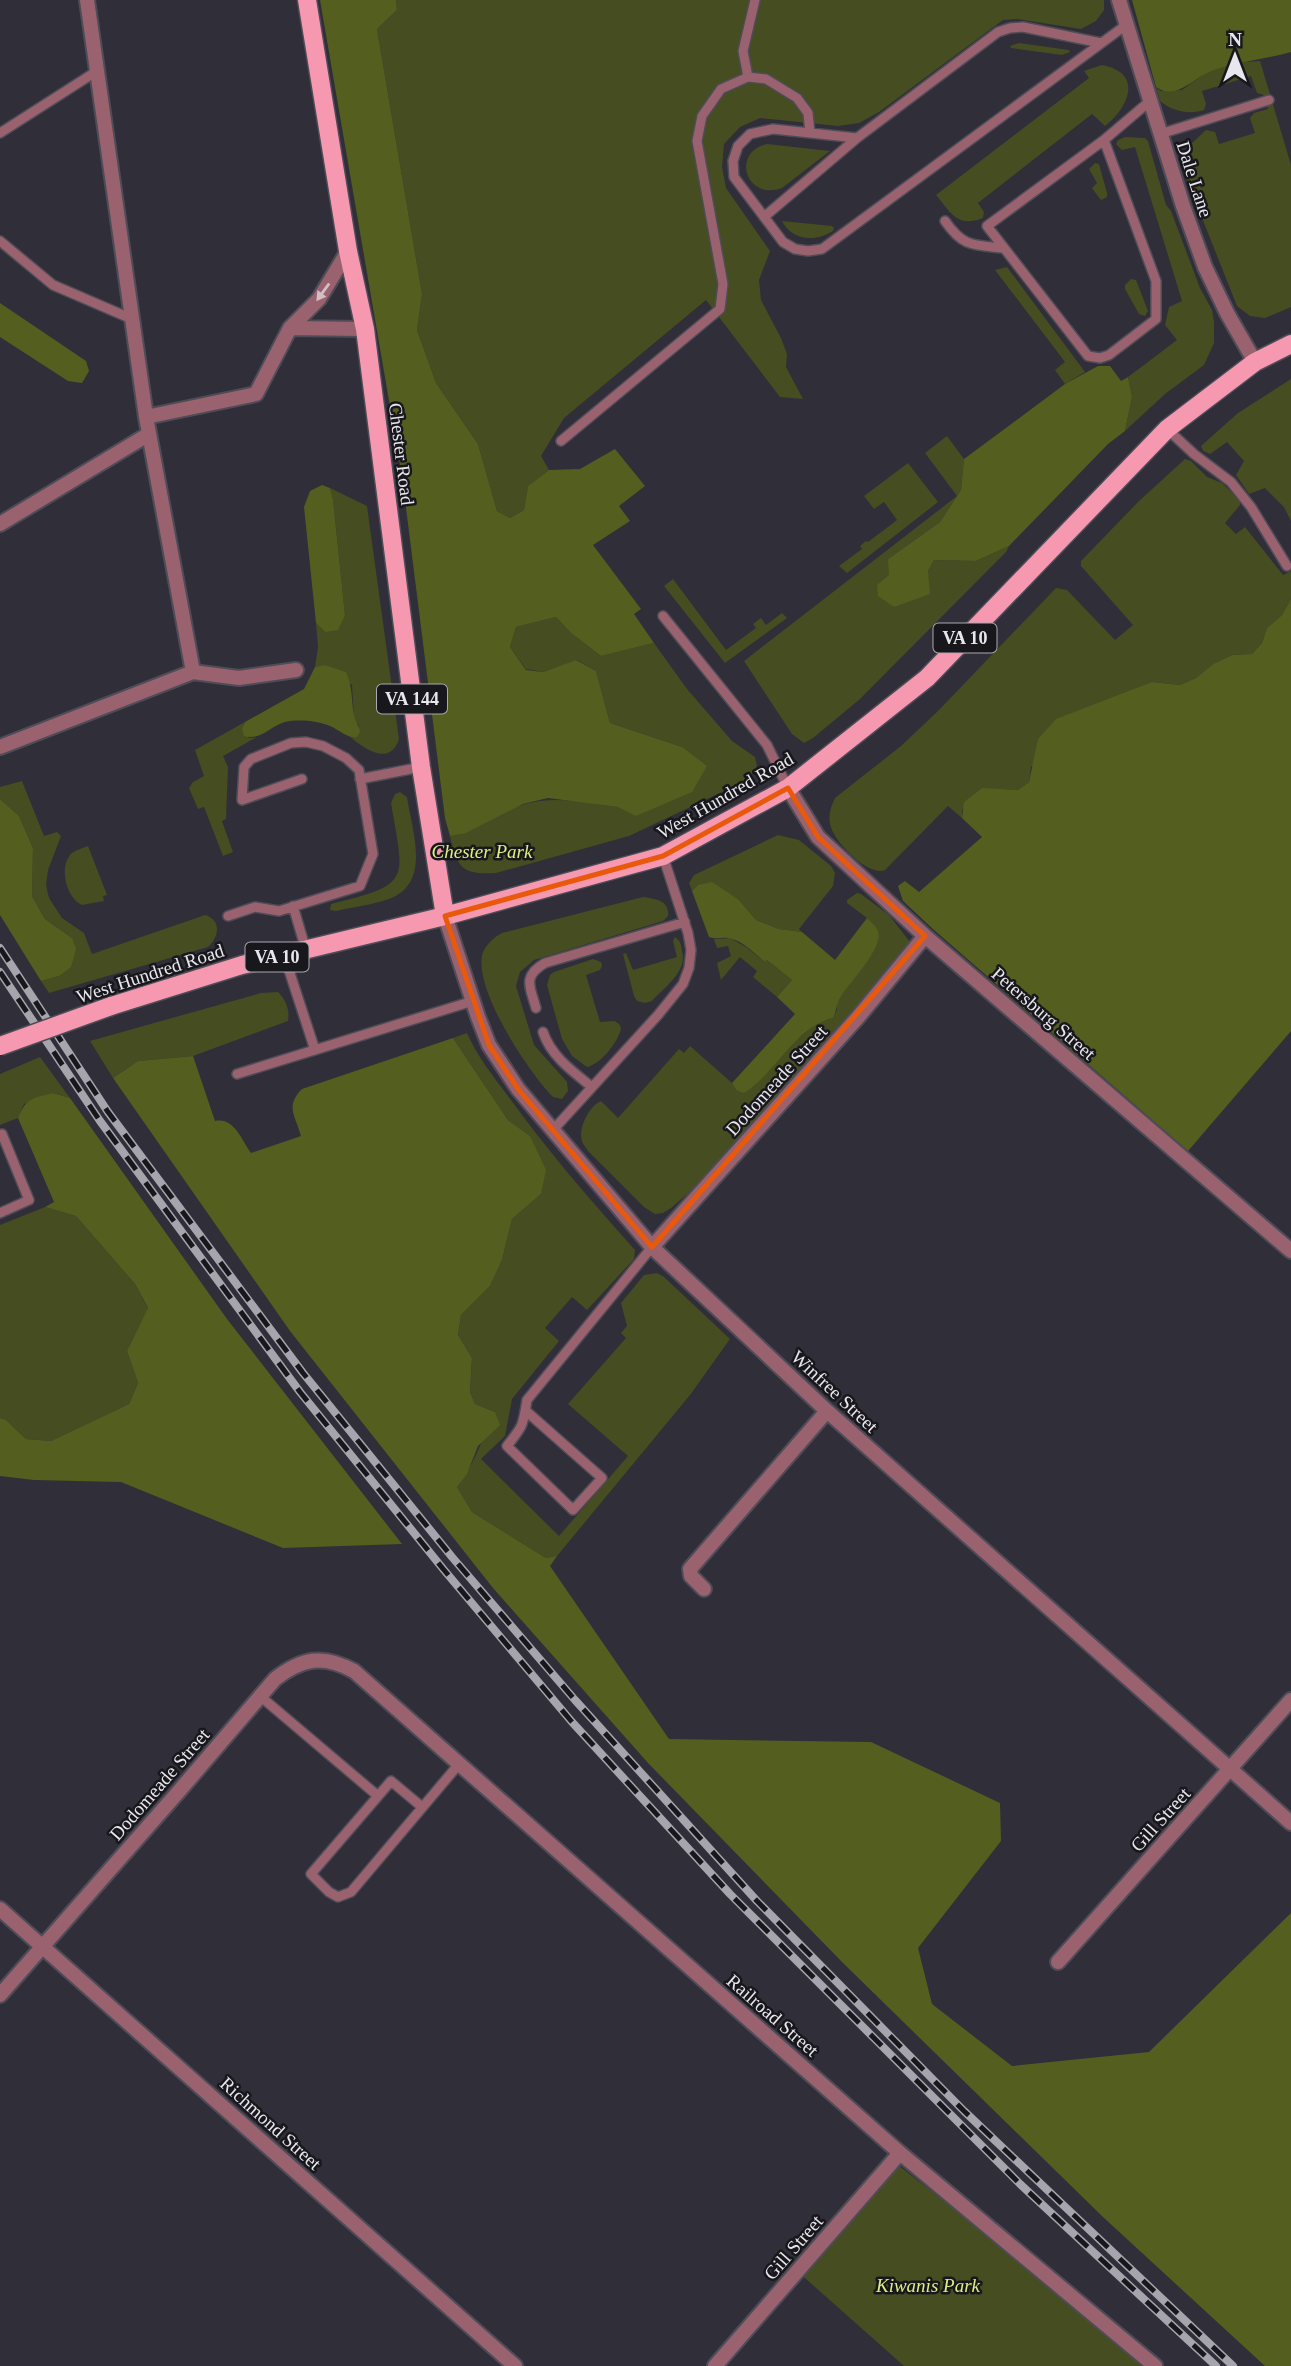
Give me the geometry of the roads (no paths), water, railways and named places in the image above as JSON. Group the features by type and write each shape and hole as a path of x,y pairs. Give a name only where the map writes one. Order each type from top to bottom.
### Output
{"main road":[{"name":"Chester Road","path":"307,0 348,251 365,328 421,766 445,916"},
{"name":"West Hundred Road","path":"0,1046 111,1006 242,965 445,916 663,856 789,788 926,678 1167,429 1255,362 1291,344"}],"street":[{"path":"87,0 146,418 193,672"},
{"name":"Dale Lane","path":"1119,0 1205,267 1255,362"},
{"path":"146,418 256,394 290,328 319,299 348,251"},
{"path":"290,328 365,328"},
{"path":"0,524 149,434"},
{"path":"0,747 193,672 239,678 296,670"},
{"name":"Petersburg Street","path":"789,788 818,837 925,936 1291,1251"},
{"name":"Winfree Street","path":"445,916 489,1045 518,1090 652,1247 827,1411 1291,1823"},
{"name":"Dodomeade Street","path":"652,1247 859,1016 925,936"},
{"path":"704,1588 691,1576 690,1569 827,1411"},
{"name":"Dodomeade Street","path":"0,1995 283,1672 308,1661 325,1660 342,1664 371,1686"},
{"name":"Railroad Street","path":"371,1686 900,2152 1155,2366"},
{"name":"Gill Street","path":"1058,1962 1291,1700"},
{"name":"Richmond Street","path":"0,1909 516,2366"},
{"name":"Gill Street","path":"715,2366 900,2152"}],"lane":[{"path":"748,77 743,51 755,0"},
{"path":"858,138 773,130 750,134 738,146 733,161 734,177 783,242 795,249 822,249 1126,25"},
{"path":"764,217 858,138 998,32 1023,27 1101,43"},
{"path":"0,133 97,71"},
{"path":"561,442 720,309 723,284 698,141 702,116 721,89 748,77 766,79 797,98 808,113 810,133"},
{"path":"1160,134 1269,100"},
{"path":"1104,140 1156,281 1156,319 1109,355 1100,358 1088,356 987,226 1104,140 1150,101"},
{"path":"944,221 955,236 972,244 1003,248"},
{"path":"0,241 52,285 132,319"},
{"path":"1167,429 1231,482 1251,508 1287,566"},
{"path":"663,616 767,745 789,788"},
{"path":"228,916 255,907 279,911 360,886 373,854 359,770 346,758 323,746 306,742 291,743 251,760 244,767 243,800 302,779"},
{"path":"360,779 421,766"},
{"path":"553,1130 682,984 689,968 691,950 663,856"},
{"path":"293,906 306,950"},
{"path":"536,1008 530,987 530,976 534,969 555,960 684,922"},
{"path":"284,955 315,1050"},
{"path":"237,1074 473,1001"},
{"path":"543,1032 547,1044 557,1057 592,1087"},
{"path":"0,1135 29,1200 0,1213"},
{"path":"526,1411 602,1478 573,1510 507,1446 524,1424 527,1400 652,1247"},
{"path":"260,1696 378,1796"},
{"path":"422,1807 391,1781 311,1874 338,1897 352,1892 458,1764"}],"railway":[{"path":"0,948 108,1112 303,1373 452,1557 575,1700 757,1901 964,2111 1233,2366"},
{"path":"0,972 100,1121 300,1392 572,1722 730,1894 1020,2184 1216,2366"}],"park label":[{"name":"Chester Park","path":"482,851"},
{"name":"Kiwanis Park","path":"928,2285"}]}
